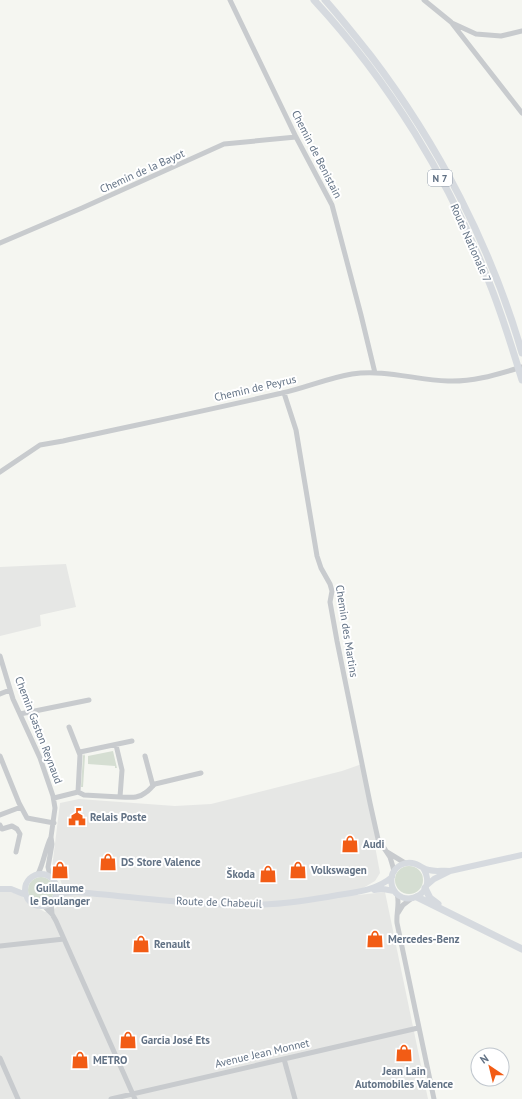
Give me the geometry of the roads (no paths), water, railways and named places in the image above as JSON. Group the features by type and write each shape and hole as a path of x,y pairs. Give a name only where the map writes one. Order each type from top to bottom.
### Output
{"highway":[{"name":"Route Nationale 7","path":"314,0 348,40 386,90 407,121 440,178 462,221 489,281 504,322 522,380"},
{"name":"Route Nationale 7","path":"325,0 390,82 412,115 446,172 463,204 484,250 508,311 522,353"},
{"path":"426,887 430,898 438,904 522,945"},
{"path":"414,898 522,950"}],"main road":[{"path":"362,891 387,882 396,868 405,863 415,863 430,871 450,871 522,855"},
{"path":"423,868 427,879 426,887"},
{"path":"362,891 383,889 396,892 406,898 414,898 422,893 434,879 447,874 450,871"},
{"path":"0,890 11,889 27,883 38,874 50,876 57,885 56,896 51,902 44,905 36,905 26,895 11,889"},
{"path":"393,874 391,882 396,892"},
{"path":"26,895 27,883"},
{"name":"Route de Chabeuil","path":"57,885 75,892"},
{"name":"Route de Chabeuil","path":"56,896 75,892 169,901 238,905 272,904 310,900 362,891"}],"street":[{"name":"Chemin de Benistain","path":"230,0 296,137 332,205 375,373"},
{"path":"424,0 451,22 522,113"},
{"path":"451,22 476,34 501,36 522,30"},
{"name":"Chemin de la Bayot","path":"0,243 224,144 296,137"},
{"name":"Chemin de Peyrus","path":"0,472 36,448 45,444 284,392 353,374 375,373 450,382 473,380 522,367"},
{"name":"Chemin des Martins","path":"284,392 296,430 317,556 332,591 330,602 337,641 378,839 392,862 393,874"},
{"name":"Chemin Gaston Reynaud","path":"0,656 10,690 40,758 54,798 54,823 43,863 38,874"},
{"path":"0,694 10,690"},
{"path":"20,714 89,700"},
{"path":"69,727 80,752 78,792"},
{"path":"80,752 132,741"},
{"path":"116,745 122,770 120,797"},
{"path":"0,756 26,816 29,819 54,823"},
{"path":"145,756 153,786"},
{"path":"54,798 78,792 84,795 133,798 146,793 153,786 201,773"},
{"path":"0,815 21,807"},
{"path":"1,828 12,826 19,832 20,834 16,852"},
{"name":"Chemin Gaston Reynaud","path":"50,876 48,867 52,844 51,837"},
{"path":"385,850 405,863"},
{"path":"396,892 399,898 396,918 434,1099"},
{"path":"396,918 403,905 414,898"},
{"path":"51,902 52,914"},
{"path":"44,905 52,914 135,1099"},
{"path":"0,946 64,940"},
{"name":"Avenue Jean Monnet","path":"111,1099 418,1028"},
{"path":"0,1058 18,1099"},
{"path":"284,1058 295,1099"}],"place":[{"name":"Relais Poste","path":"77,817"},
{"name":"Audi","path":"350,844"},
{"name":"DS Store Valence","path":"108,862"},
{"name":"Guillaume le Boulanger","path":"60,870"},
{"name":"Volkswagen","path":"298,870"},
{"name":"Škoda","path":"268,874"},
{"name":"Mercedes-Benz","path":"375,939"},
{"name":"Renault","path":"141,944"},
{"name":"Garcia José Ets","path":"128,1040"},
{"name":"Jean Lain Automobiles Valence","path":"404,1053"},
{"name":"METRO","path":"80,1060"}]}
